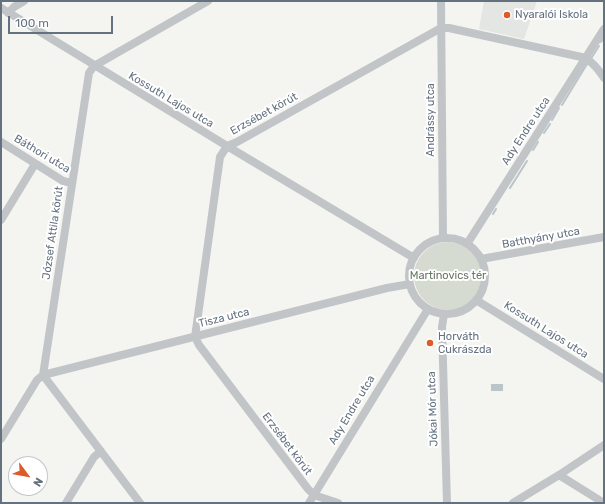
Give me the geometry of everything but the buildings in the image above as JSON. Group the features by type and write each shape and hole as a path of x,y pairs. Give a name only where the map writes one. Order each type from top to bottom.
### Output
{"street":[{"path":"5,11 24,1"},
{"path":"94,66 208,1"},
{"name":"Andrássy utca","path":"441,1 442,238"},
{"name":"Kossuth Lajos utca","path":"5,11 414,258"},
{"path":"441,28 449,28 586,58 598,68 604,78"},
{"name":"Erzsébet körút","path":"314,495 204,351 195,337 220,157 227,146 237,142 441,28"},
{"name":"Ady Endre utca","path":"467,244 604,29"},
{"name":"József Attila körút","path":"43,375 89,73 94,66"},
{"name":"Báthori utca","path":"1,142 63,181 72,183"},
{"path":"1,220 36,164"},
{"name":"Batthyány utca","path":"481,259 604,237"},
{"path":"442,238 452,238 467,244 475,250 481,259 484,269 482,291 476,300 467,308 456,313 444,314 428,309 413,294 410,284 409,274 414,258 421,248 442,238"},
{"name":"Tisza utca","path":"43,375 387,288 410,284"},
{"name":"Kossuth Lajos utca","path":"476,300 604,379"},
{"name":"Ady Endre utca","path":"309,503 428,309"},
{"name":"Jókai Mór utca","path":"444,314 442,327 447,503"},
{"path":"1,439 37,380 43,375 140,503"},
{"path":"513,503 604,445"},
{"path":"66,503 94,457 101,451"},
{"path":"559,475 604,502"},
{"path":"314,495 338,503"}],"shaded area":[{"name":"Nyaralói Iskola","path":"484,1 537,1 524,39 479,29"},
{"path":"491,384 503,384 503,391 491,391"}],"green space":[{"name":"Martinovics tér","path":"448,242 461,245 472,252 479,263 482,276 479,289 472,300 461,307 448,310 435,307 424,300 417,289 414,276 417,263 424,252 435,245"}],"waterway":[{"path":"601,42 604,38"},
{"path":"592,57 599,46"},
{"path":"562,105 587,64"},
{"path":"552,120 559,108"},
{"path":"544,133 550,124"},
{"path":"533,150 538,142"},
{"path":"510,188 527,161"},
{"path":"493,214 496,209"}],"place":[{"name":"Nyaralói Iskola","path":"507,15"},
{"name":"Horváth Cukrászda","path":"430,343"}]}
